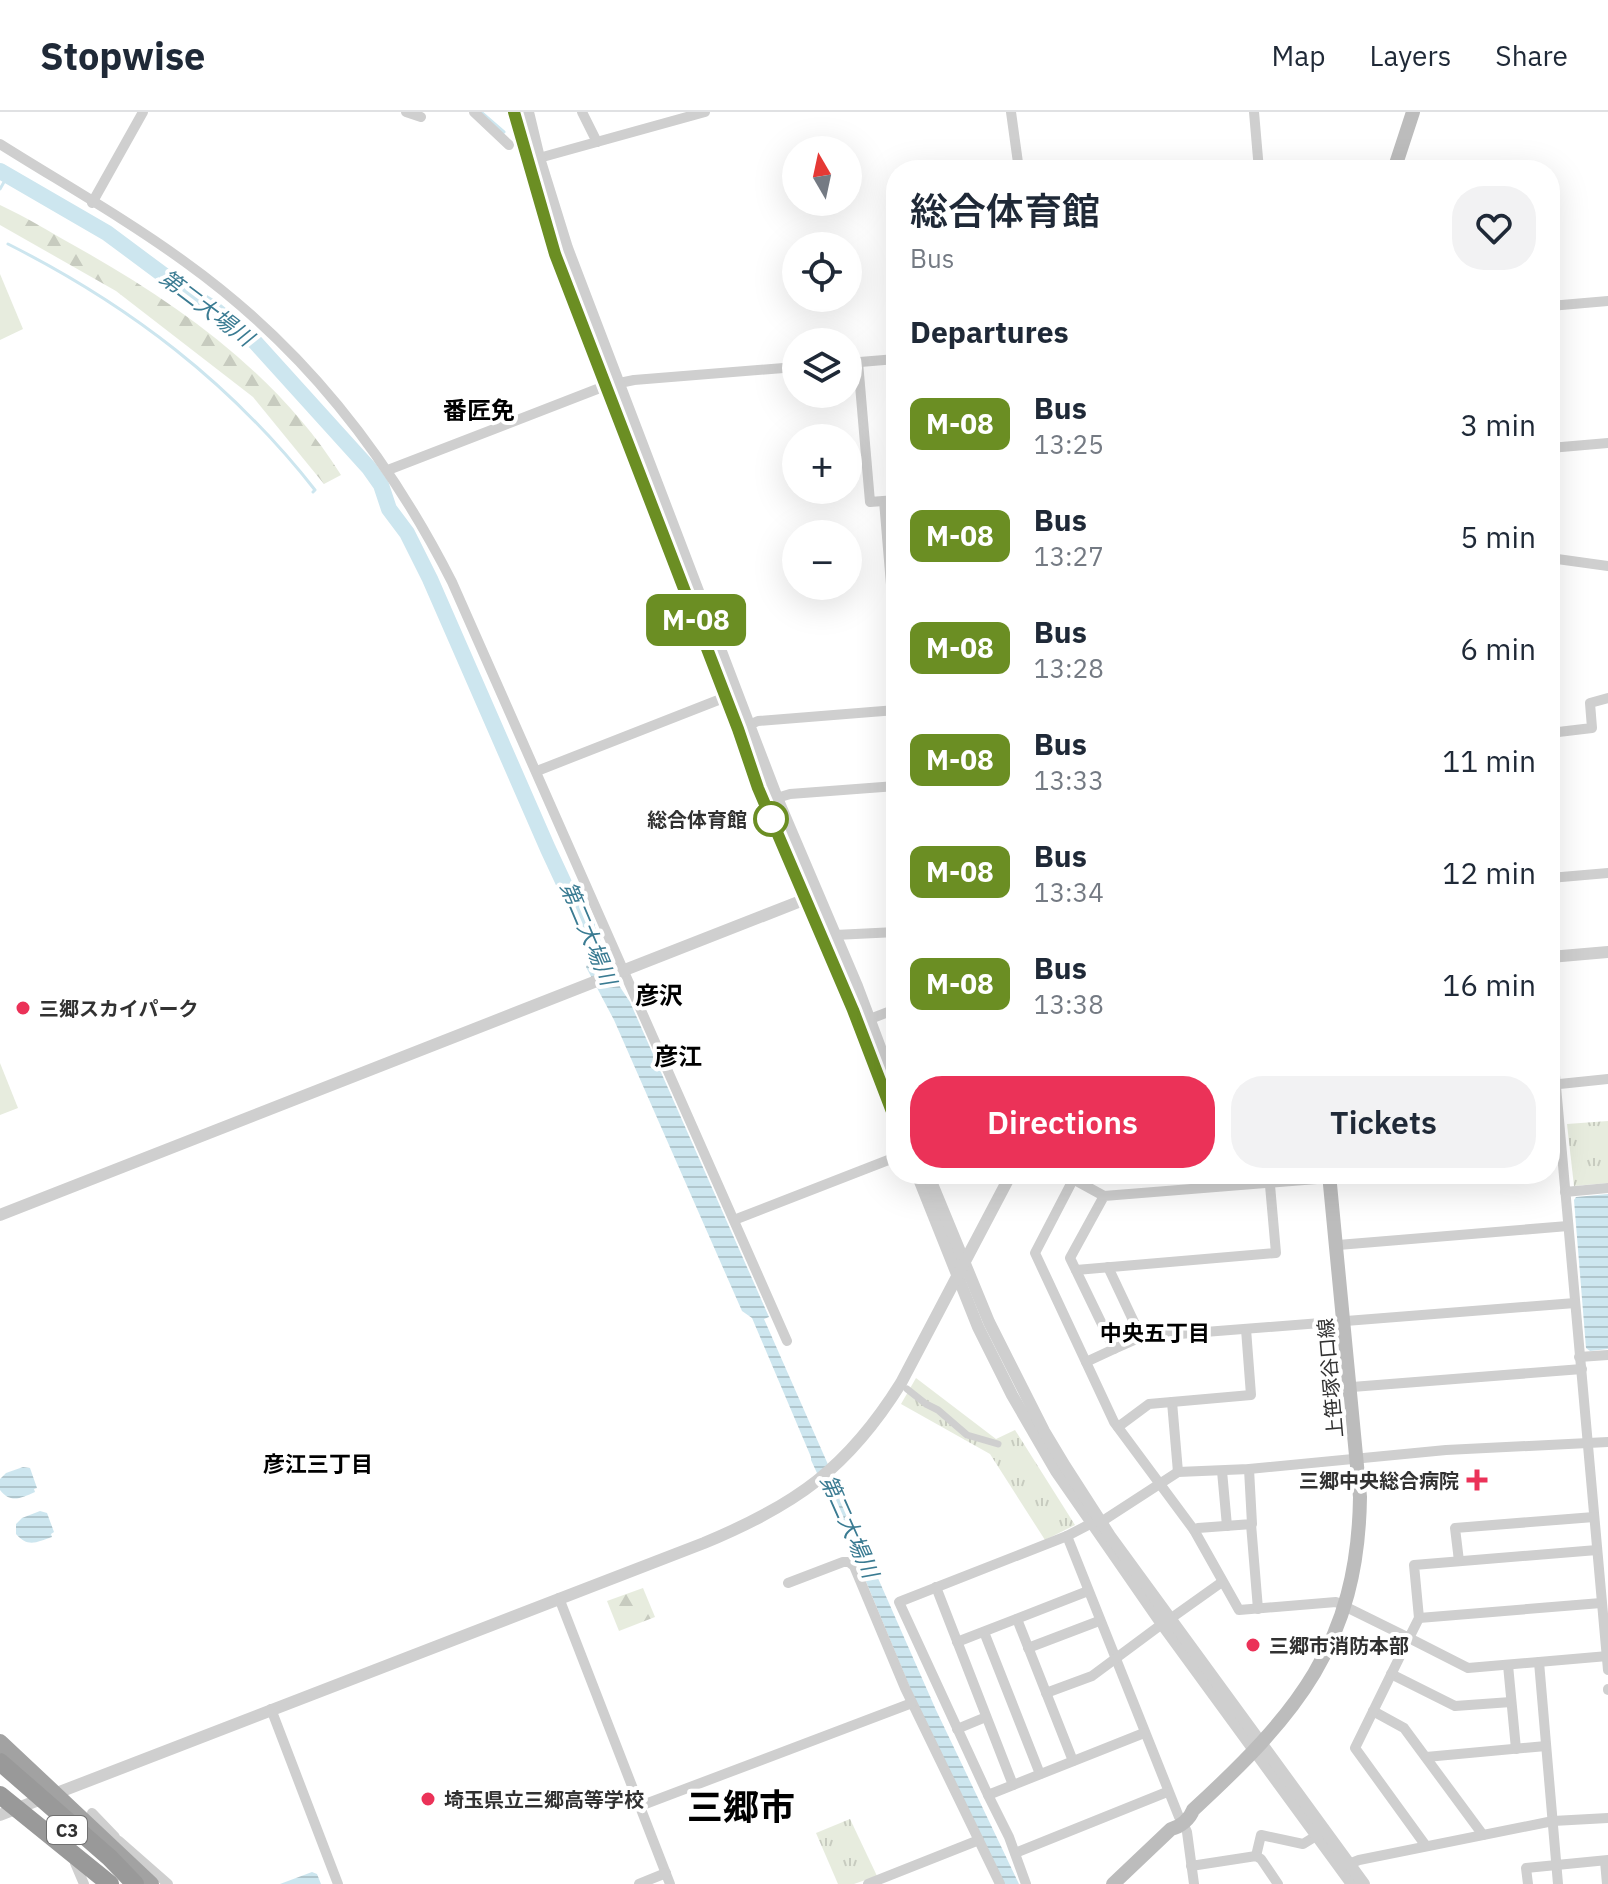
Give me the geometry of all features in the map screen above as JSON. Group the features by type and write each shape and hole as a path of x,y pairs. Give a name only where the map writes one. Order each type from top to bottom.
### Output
{"highway":[{"path":"0,1742 151,1884"},
{"path":"0,1762 110,1858 134,1884"},
{"name":"C3","path":"0,1777 134,1884"},
{"path":"3,1805 101,1884"},
{"name":"C3","path":"3,1805 110,1884"}],"main road":[{"path":"1397,160 1413,112"},
{"name":"上笹塚谷口線","path":"1113,1884 1258,1748 1292,1708 1319,1669 1346,1606 1360,1527 1358,1457 1330,1184"}],"street":[{"path":"92,203 143,112"},
{"path":"406,112 421,117"},
{"path":"474,112 509,145"},
{"path":"514,112 555,254 726,697 758,788 853,1010 886,1096"},
{"path":"528,112 567,248 777,798 886,1063"},
{"path":"582,112 597,142"},
{"path":"539,158 705,112"},
{"path":"1011,112 1018,160"},
{"path":"1254,112 1258,160"},
{"path":"0,144 186,263 237,302 323,387 388,470 452,582 537,771 620,972 787,1341"},
{"path":"1560,305 1608,301"},
{"path":"862,361 886,360"},
{"path":"388,470 605,386 782,368"},
{"path":"859,408 870,502 884,501 886,525"},
{"path":"1560,447 1608,443"},
{"path":"1560,559 1608,566"},
{"path":"537,771 726,697"},
{"path":"1560,732 1592,728 1590,703 1608,698"},
{"path":"749,725 758,721 886,711"},
{"path":"777,798 790,794 886,787"},
{"path":"1560,877 1608,873"},
{"path":"0,1215 818,894"},
{"path":"835,935 886,932"},
{"path":"1560,956 1608,952"},
{"path":"870,1019 886,1013"},
{"path":"1560,1083 1608,1079"},
{"path":"1560,1142 1608,1670"},
{"path":"734,1220 886,1161"},
{"path":"921,1184 957,1278 1012,1395 1095,1523 1258,1748 1364,1884"},
{"path":"932,1184 962,1262 1006,1359 1095,1523"},
{"path":"3,1805 54,1794 733,1531 775,1510 805,1491 840,1462 872,1427 957,1278 962,1262 1005,1184"},
{"path":"1071,1184 1035,1253 1118,1427 1194,1530 1239,1610 1336,1602 1468,1668 1607,1656"},
{"path":"1087,1184 1104,1196 1215,1184"},
{"path":"1076,1270 1276,1253 1270,1184"},
{"path":"1565,1192 1608,1188"},
{"path":"1104,1196 1070,1258 1114,1349"},
{"path":"1338,1245 1568,1226"},
{"path":"1108,1267 1141,1337"},
{"path":"1086,1362 1141,1337 1575,1303"},
{"path":"1118,1427 1149,1404 1251,1395 1246,1329"},
{"path":"1579,1357 1608,1355"},
{"path":"1352,1387 1582,1369"},
{"path":"907,1389 967,1435 998,1444"},
{"path":"1172,1402 1178,1472"},
{"path":"1026,1884 1015,1853 899,1602 1095,1523 1178,1472 1249,1469 1358,1457 1608,1442"},
{"path":"1249,1469 1258,1609"},
{"path":"1222,1471 1227,1526"},
{"path":"1459,1561 1455,1528 1594,1517"},
{"path":"1194,1530 1251,1524"},
{"path":"1067,1536 1167,1792 1182,1820 1194,1884"},
{"path":"1426,1846 1355,1748 1419,1618 1414,1565 1597,1550"},
{"path":"788,1583 843,1562 854,1566 912,1703 1000,1884"},
{"path":"1046,1693 1092,1676 1222,1582"},
{"path":"936,1587 1013,1785"},
{"path":"957,1642 1088,1591"},
{"path":"559,1598 668,1879 639,1884"},
{"path":"1419,1618 1601,1603"},
{"path":"1017,1619 1073,1761"},
{"path":"1028,1648 1099,1621"},
{"path":"984,1632 1040,1774"},
{"path":"1539,1662 1558,1884"},
{"path":"1508,1665 1516,1749"},
{"path":"1391,1674 1455,1706 1511,1702"},
{"path":"640,1806 912,1703"},
{"path":"271,1709 338,1884"},
{"path":"1373,1711 1404,1728 1483,1835"},
{"path":"957,1729 986,1717"},
{"path":"988,1795 1144,1733"},
{"path":"1426,1757 1546,1746"},
{"path":"1258,1748 1352,1884"},
{"path":"1015,1853 1167,1792"},
{"path":"92,1813 168,1884"},
{"path":"1349,1864 1553,1821 1608,1818"},
{"path":"93,1831 119,1841"},
{"path":"1256,1856 1261,1835 1303,1844 1316,1836"},
{"path":"868,1884 979,1840"},
{"path":"1191,1866 1256,1856 1278,1884"},
{"path":"1528,1884 1526,1868 1607,1860 1607,1884"},
{"path":"75,1863 84,1884"}],"green space":[{"path":"0,205 113,268 223,344 287,405 316,438 341,475 324,484 253,397 116,291 0,225"},
{"path":"0,274 23,329 0,340"},
{"path":"0,1063 18,1108 0,1115"},
{"path":"1608,1121 1608,1183 1574,1186 1567,1124"},
{"path":"916,1378 996,1439 1015,1430 1075,1525 1045,1540 990,1454 901,1404"},
{"path":"643,1588 655,1617 619,1631 607,1601"},
{"path":"850,1819 877,1876 854,1884 838,1884 816,1833"}],"water":[{"path":"580,907 590,915 620,987 630,1002 769,1317 764,1319 936,1710 1019,1884 1003,1884 913,1695 752,1318 742,1311 614,1020 586,967 593,952 586,936 580,934 584,932 575,912"},
{"path":"1608,1194 1608,1349 1590,1351 1586,1348 1574,1200 1576,1197"},
{"path":"23,1467 30,1468 37,1488 35,1492 21,1498 8,1497 0,1490 0,1479 6,1473"},
{"path":"40,1511 47,1513 54,1532 52,1537 33,1543 25,1541 16,1534 16,1524 22,1518"},
{"path":"312,1872 317,1874 321,1884 280,1884"}],"waterway":[{"path":"481,112 504,132"},
{"name":"第二大場川","path":"0,171 107,233 213,308 255,342 369,468 430,579 548,849 587,926"},
{"path":"0,189 8,175"},
{"path":"8,244 95,293 175,350 249,415 283,451 315,490 313,492"}],"bus line":[{"name":"M-08","path":"514,112 533,184 569,292 758,788 853,1010 886,1096"}],"place":[{"name":"総合体育館","path":"771,819"},
{"name":"三郷スカイパーク","path":"23,1008"},
{"name":"三郷中央総合病院","path":"1477,1480"},
{"name":"三郷市消防本部","path":"1253,1645"},
{"name":"埼玉県立三郷高等学校","path":"428,1799"}],"district":[{"name":"番匠免","path":"479,410"},
{"name":"彦沢","path":"659,995"},
{"name":"彦江","path":"678,1056"},
{"name":"中央五丁目","path":"1155,1332"},
{"name":"彦江三丁目","path":"318,1463"},
{"name":"三郷市","path":"741,1806"}]}
